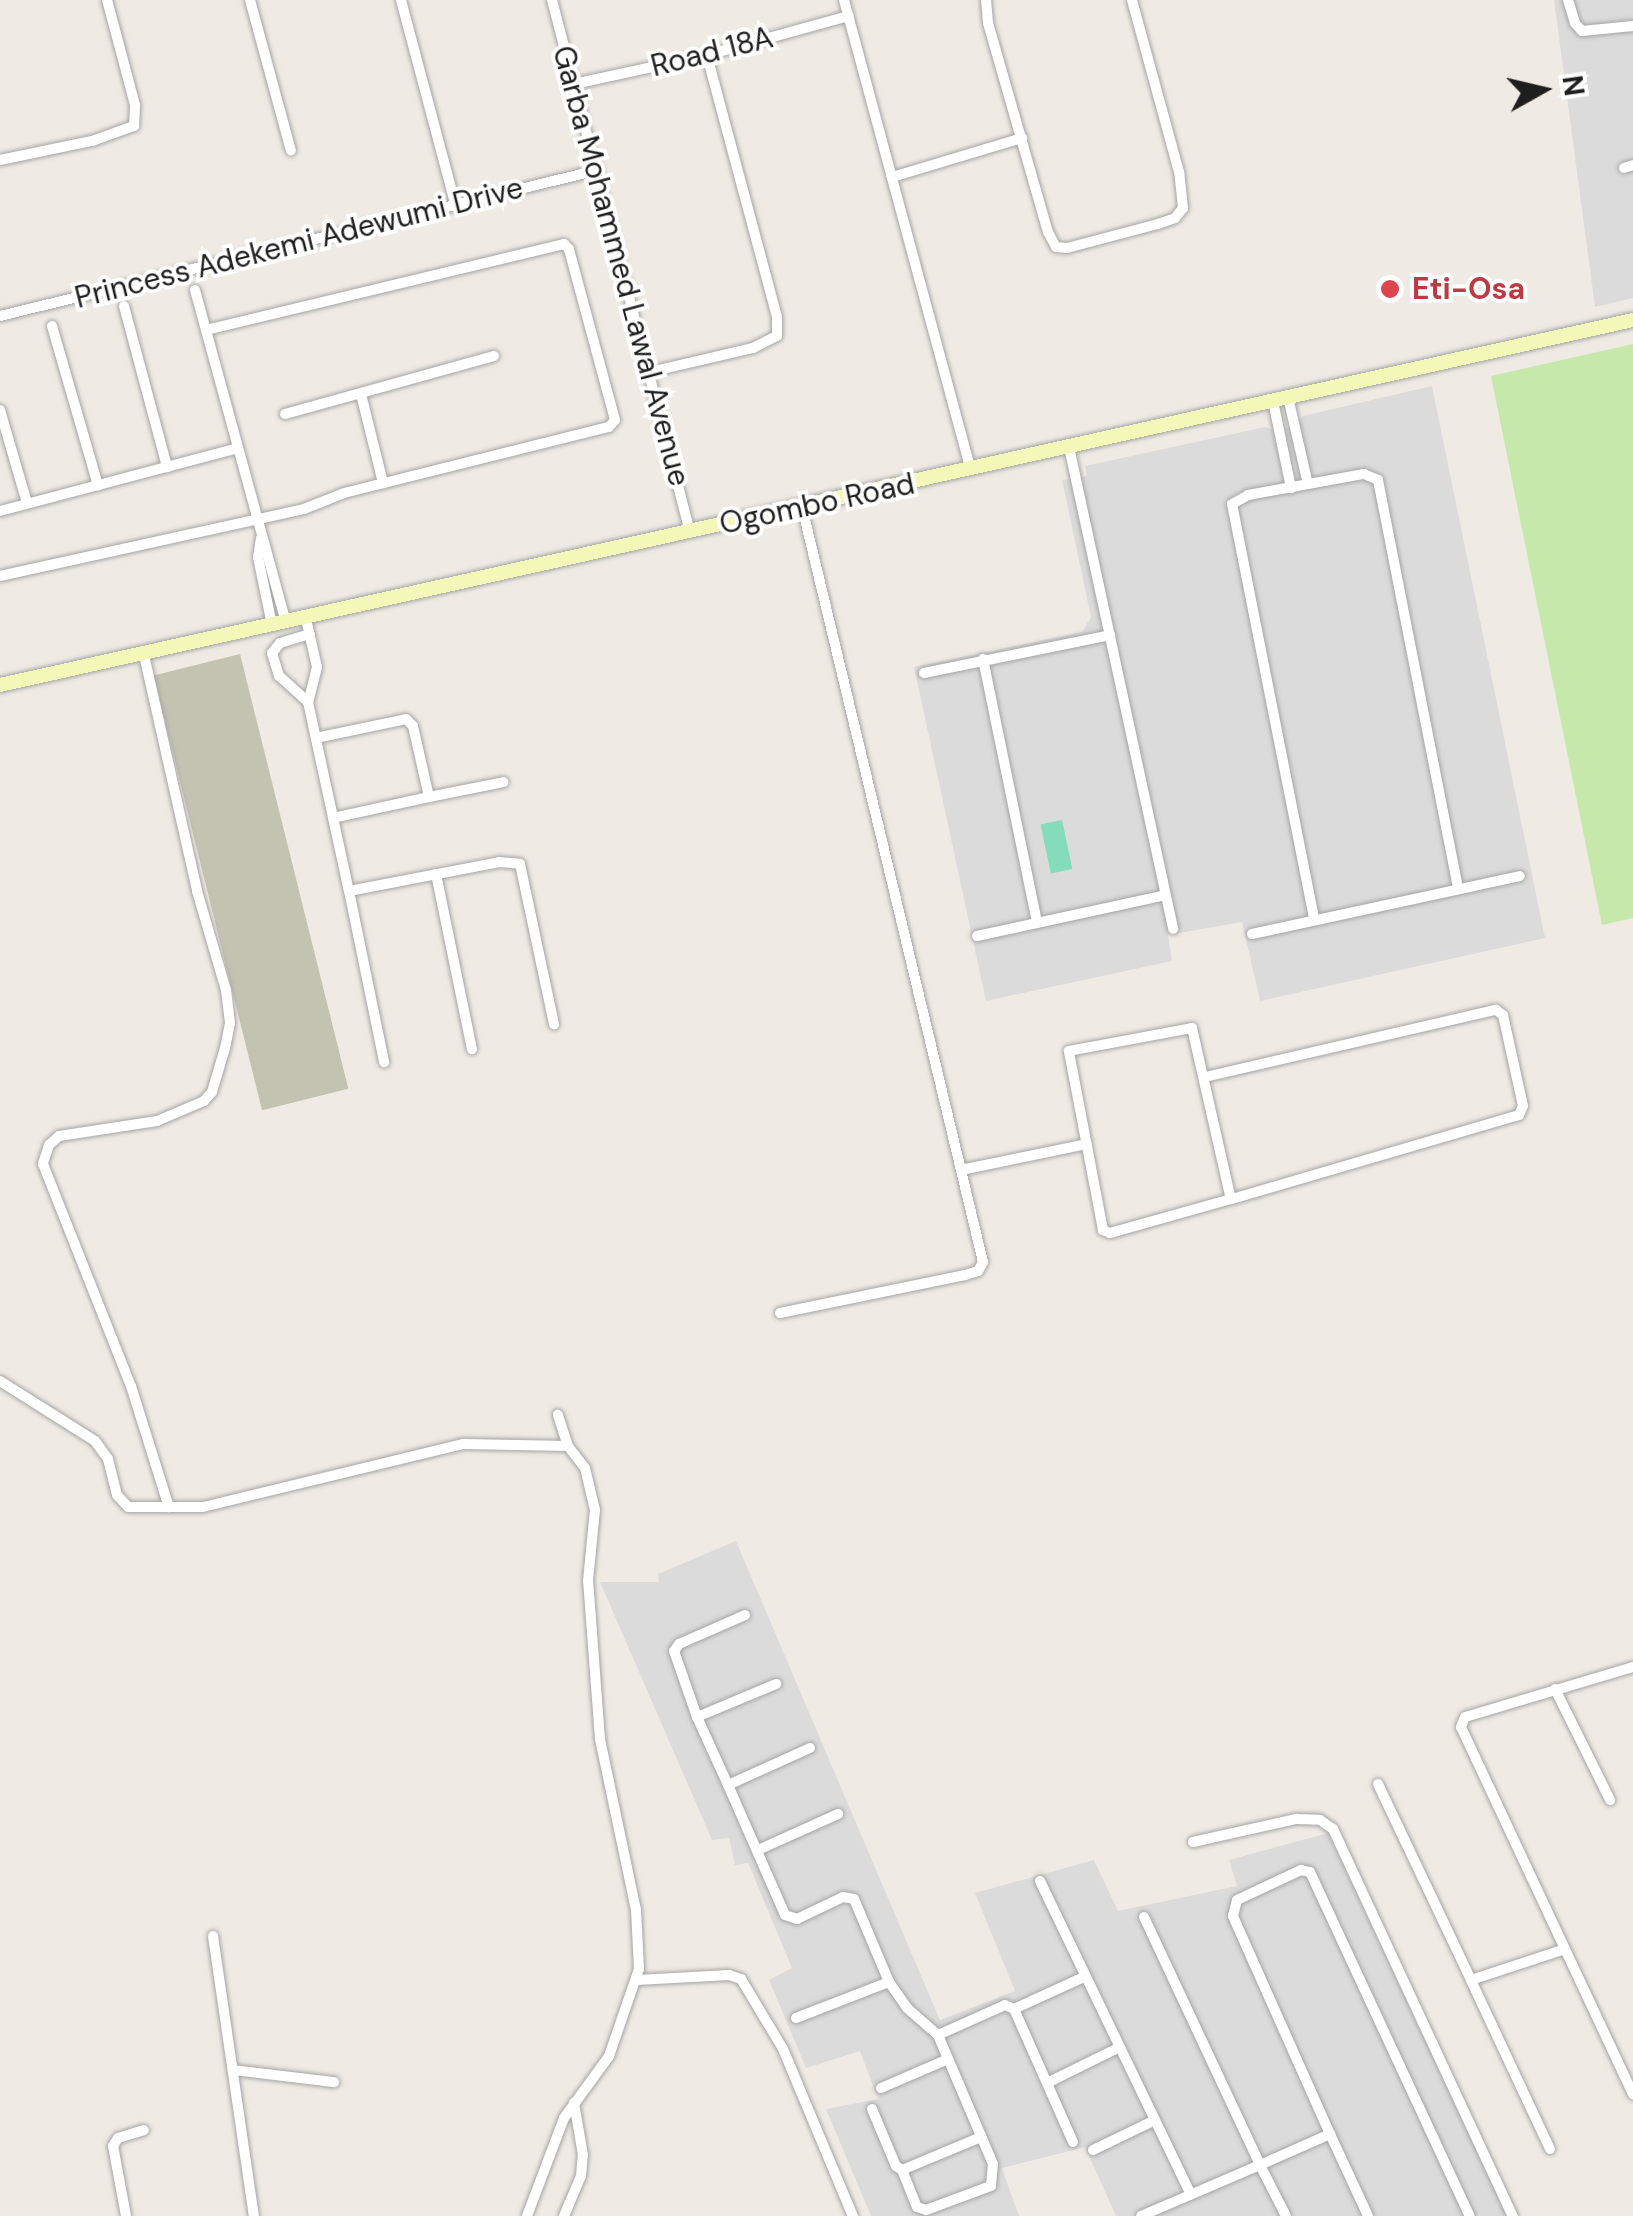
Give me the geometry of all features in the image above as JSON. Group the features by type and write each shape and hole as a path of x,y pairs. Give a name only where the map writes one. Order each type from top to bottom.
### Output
{"main road":[{"name":"Ogombo Road","path":"0,684 279,624 308,626 690,532 1633,320"}],"street":[{"path":"0,160 92,141 134,126 135,105 107,0"},
{"path":"250,0 291,151"},
{"path":"401,0 456,206"},
{"name":"Garba Mohammed Lawal Avenue","path":"552,0 690,532"},
{"path":"844,0 970,470"},
{"path":"986,0 988,22 1056,247 1075,246 1158,224 1180,213 1184,199 1179,172 1132,0"},
{"path":"1568,0 1574,23 1582,32 1633,26"},
{"name":"Road 18A","path":"574,84 707,55 848,16"},
{"path":"650,372 754,348 777,336 774,304 707,55"},
{"path":"892,177 1022,138"},
{"name":"Princess Adekemi Adewumi Drive","path":"0,316 598,170"},
{"path":"0,576 256,519 383,482 613,425 614,414 567,246 206,330"},
{"path":"194,290 262,535 279,624"},
{"path":"124,306 168,467"},
{"path":"52,326 98,485"},
{"path":"285,414 494,356"},
{"path":"361,394 383,482"},
{"path":"1280,399 1308,484"},
{"path":"1280,399 1291,488"},
{"path":"0,410 27,504"},
{"path":"1069,447 1173,929"},
{"path":"0,510 238,448"},
{"path":"1314,918 1232,504 1238,498 1364,474 1378,480 1458,888"},
{"path":"780,1313 978,1271 983,1262 802,507"},
{"path":"308,702 279,676 272,654 308,626 317,667 308,702 384,1062"},
{"path":"924,673 1110,635"},
{"path":"144,656 197,891 226,990 228,1036 220,1070 204,1101 156,1120 60,1136 49,1145 42,1164 131,1386 169,1506"},
{"path":"983,659 1037,923"},
{"path":"316,738 406,719 414,726 430,797"},
{"path":"333,818 504,782"},
{"path":"349,891 499,862 520,864 554,1024"},
{"path":"436,874 472,1049"},
{"path":"1252,934 1520,876"},
{"path":"977,936 1166,895"},
{"path":"1205,1077 1496,1010 1503,1015 1523,1106 1520,1115 1231,1199 1106,1232 1068,1054 1071,1049 1192,1028 1231,1199"},
{"path":"961,1170 1086,1144"},
{"path":"0,1381 95,1441 108,1459 123,1504 202,1507 464,1444 568,1446"},
{"path":"528,2216 555,2136 574,2102 609,2056 637,1980 636,1910 600,1739 588,1582 595,1510 585,1468 568,1446 558,1416"},
{"path":"745,1615 678,1644 674,1651 697,1718 785,1915 790,1918 844,1896 854,1899 889,1982 907,2008 938,2035 995,2170 991,2186 926,2210 917,2208 872,2110"},
{"path":"1633,1667 1464,1717 1461,1727 1633,2096"},
{"path":"697,1718 776,1684"},
{"path":"1554,1689 1610,1800"},
{"path":"728,1785 810,1748"},
{"path":"1378,1784 1550,2149"},
{"path":"758,1850 838,1814"},
{"path":"1193,1842 1296,1819 1320,1820 1333,1829 1512,2216"},
{"path":"1368,2216 1233,1916 1237,1900 1301,1870 1310,1872 1470,2216"},
{"path":"1040,1881 1191,2195"},
{"path":"1144,1917 1286,2216"},
{"path":"213,1936 254,2216"},
{"path":"1471,1980 1562,1950"},
{"path":"637,1980 729,1976 741,1979 784,2049 853,2216"},
{"path":"1014,2009 1086,1976"},
{"path":"796,2018 889,1982"},
{"path":"938,2035 1005,2005 1014,2009 1073,2142"},
{"path":"1047,2083 1120,2047"},
{"path":"881,2088 946,2060"},
{"path":"233,2070 334,2082"},
{"path":"564,2216 581,2176 583,2155 574,2102"},
{"path":"1093,2150 1155,2120"},
{"path":"126,2216 113,2146 118,2138 144,2130"},
{"path":"1141,2216 1330,2134"},
{"path":"902,2170 981,2137"}],"shaded area":[{"path":"1554,0 1633,0 1633,298 1595,307"},
{"path":"1432,386 1545,938 1260,1001 1242,922 1168,935 1172,961 986,1001 914,667 1082,632 1091,617 1062,480 1087,476 1085,466 1265,427 1279,431 1294,427 1303,416"},
{"path":"240,654 348,1089 262,1110 154,676"},
{"path":"736,1541 940,2020 1015,1991 975,1893 1094,1860 1118,1911 1237,1886 1229,1860 1328,1833 1507,2216 1116,2216 1085,2147 1002,2168 1019,2216 871,2216 826,2109 878,2099 860,2051 806,2068 769,1980 792,1968 748,1863 735,1865 729,1838 712,1840 600,1582 659,1582 658,1574"}],"green space":[{"path":"1633,344 1633,918 1602,925 1491,376"},
{"path":"1062,820 1072,869 1051,873 1040,825"}],"place":[{"name":"Eti-Osa","path":"1390,289"}]}
